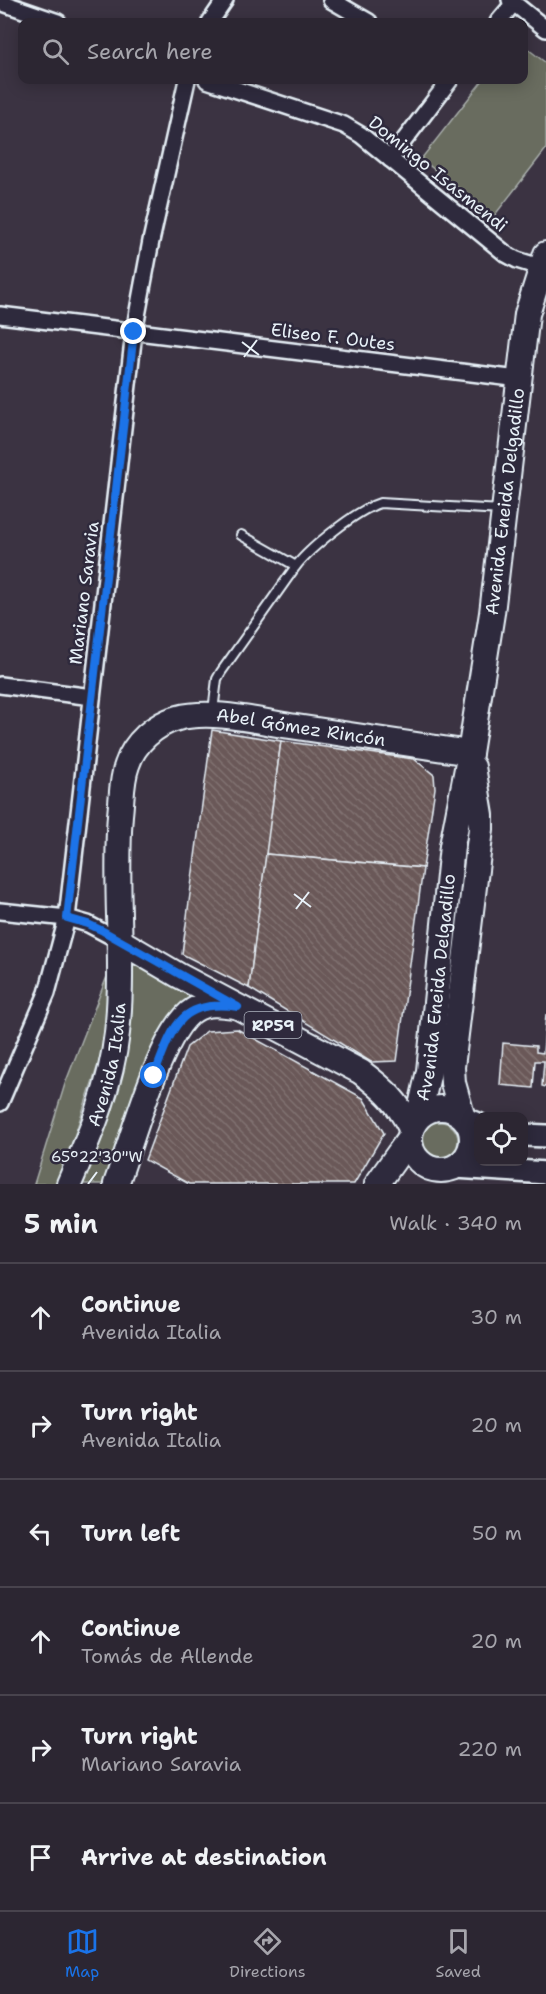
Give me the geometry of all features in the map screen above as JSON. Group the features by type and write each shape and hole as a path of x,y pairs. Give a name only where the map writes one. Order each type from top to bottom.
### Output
{"main road":[{"name":"Avenida Eneida Delgadillo","path":"377,1184 413,1127 429,1071 452,846 470,753 492,614 527,314 544,263"},
{"name":"Abel Gómez Rincón","path":"140,743 154,728 177,718 202,714 470,753"},
{"name":"Avenida Italia","path":"69,1184 97,1119 112,1063 119,1002 118,838 127,765 140,743"},
{"name":"Avenida Eneida Delgadillo","path":"469,1120 453,1083 452,1067 481,829 481,814 470,753"},
{"name":"RP59","path":"120,941 361,1072 385,1089 413,1127"},
{"name":"RP59","path":"116,1184 162,1056 175,1029 185,1016 206,1005 238,1007"},
{"path":"437,1174 468,1155 472,1146 469,1120 448,1108 441,1107 433,1108 413,1127 414,1156 437,1174 514,1177 546,1173"},
{"path":"528,1135 546,1136"}],"street":[{"path":"213,18 225,0"},
{"path":"332,0 362,18"},
{"path":"0,2 46,18"},
{"path":"501,18 512,2 546,29"},
{"name":"Mariano Saravia","path":"0,1103 47,993 67,918 134,332 151,241 186,84"},
{"name":"Domingo Isasmendi","path":"219,84 344,125 361,135 506,254 517,260 544,263"},
{"path":"390,159 447,84"},
{"name":"Eliseo F. Outes","path":"0,315 519,379"},
{"path":"0,685 92,697"},
{"path":"0,910 67,918 88,924 120,941"}],"lane":[{"path":"213,716 217,679 296,566 304,555 356,516 380,503 504,510"},
{"path":"241,535 296,566"}],"green space":[{"path":"528,49 546,63 546,149 494,216 421,159 480,84 528,84"},
{"path":"466,831 472,832 445,1047 440,1046"},
{"path":"129,959 204,999 106,1184 83,1184 103,1135 129,1038"},
{"path":"113,961 107,1038 64,1167 56,1184 34,1184 65,1084"},
{"path":"440,1122 452,1128 458,1140 452,1152 440,1158 428,1152 422,1140 428,1128"}],"building":[{"path":"212,730 281,741 249,988 182,954"},
{"path":"281,741 414,759 434,775 435,788 423,868 266,854"},
{"path":"266,854 423,868 397,1061 371,1062 249,988"},
{"path":"546,1014 546,1087 542,1086 544,1061 535,1061 533,1088 500,1085 503,1043 536,1046 536,1052 543,1053"},
{"path":"237,1029 363,1098 384,1133 354,1184 189,1184 145,1160 187,1047 207,1031"}],"route":[{"path":"134,332 67,918 103,931 238,1007 222,1004 206,1005 185,1016 168,1041 154,1076"}]}
